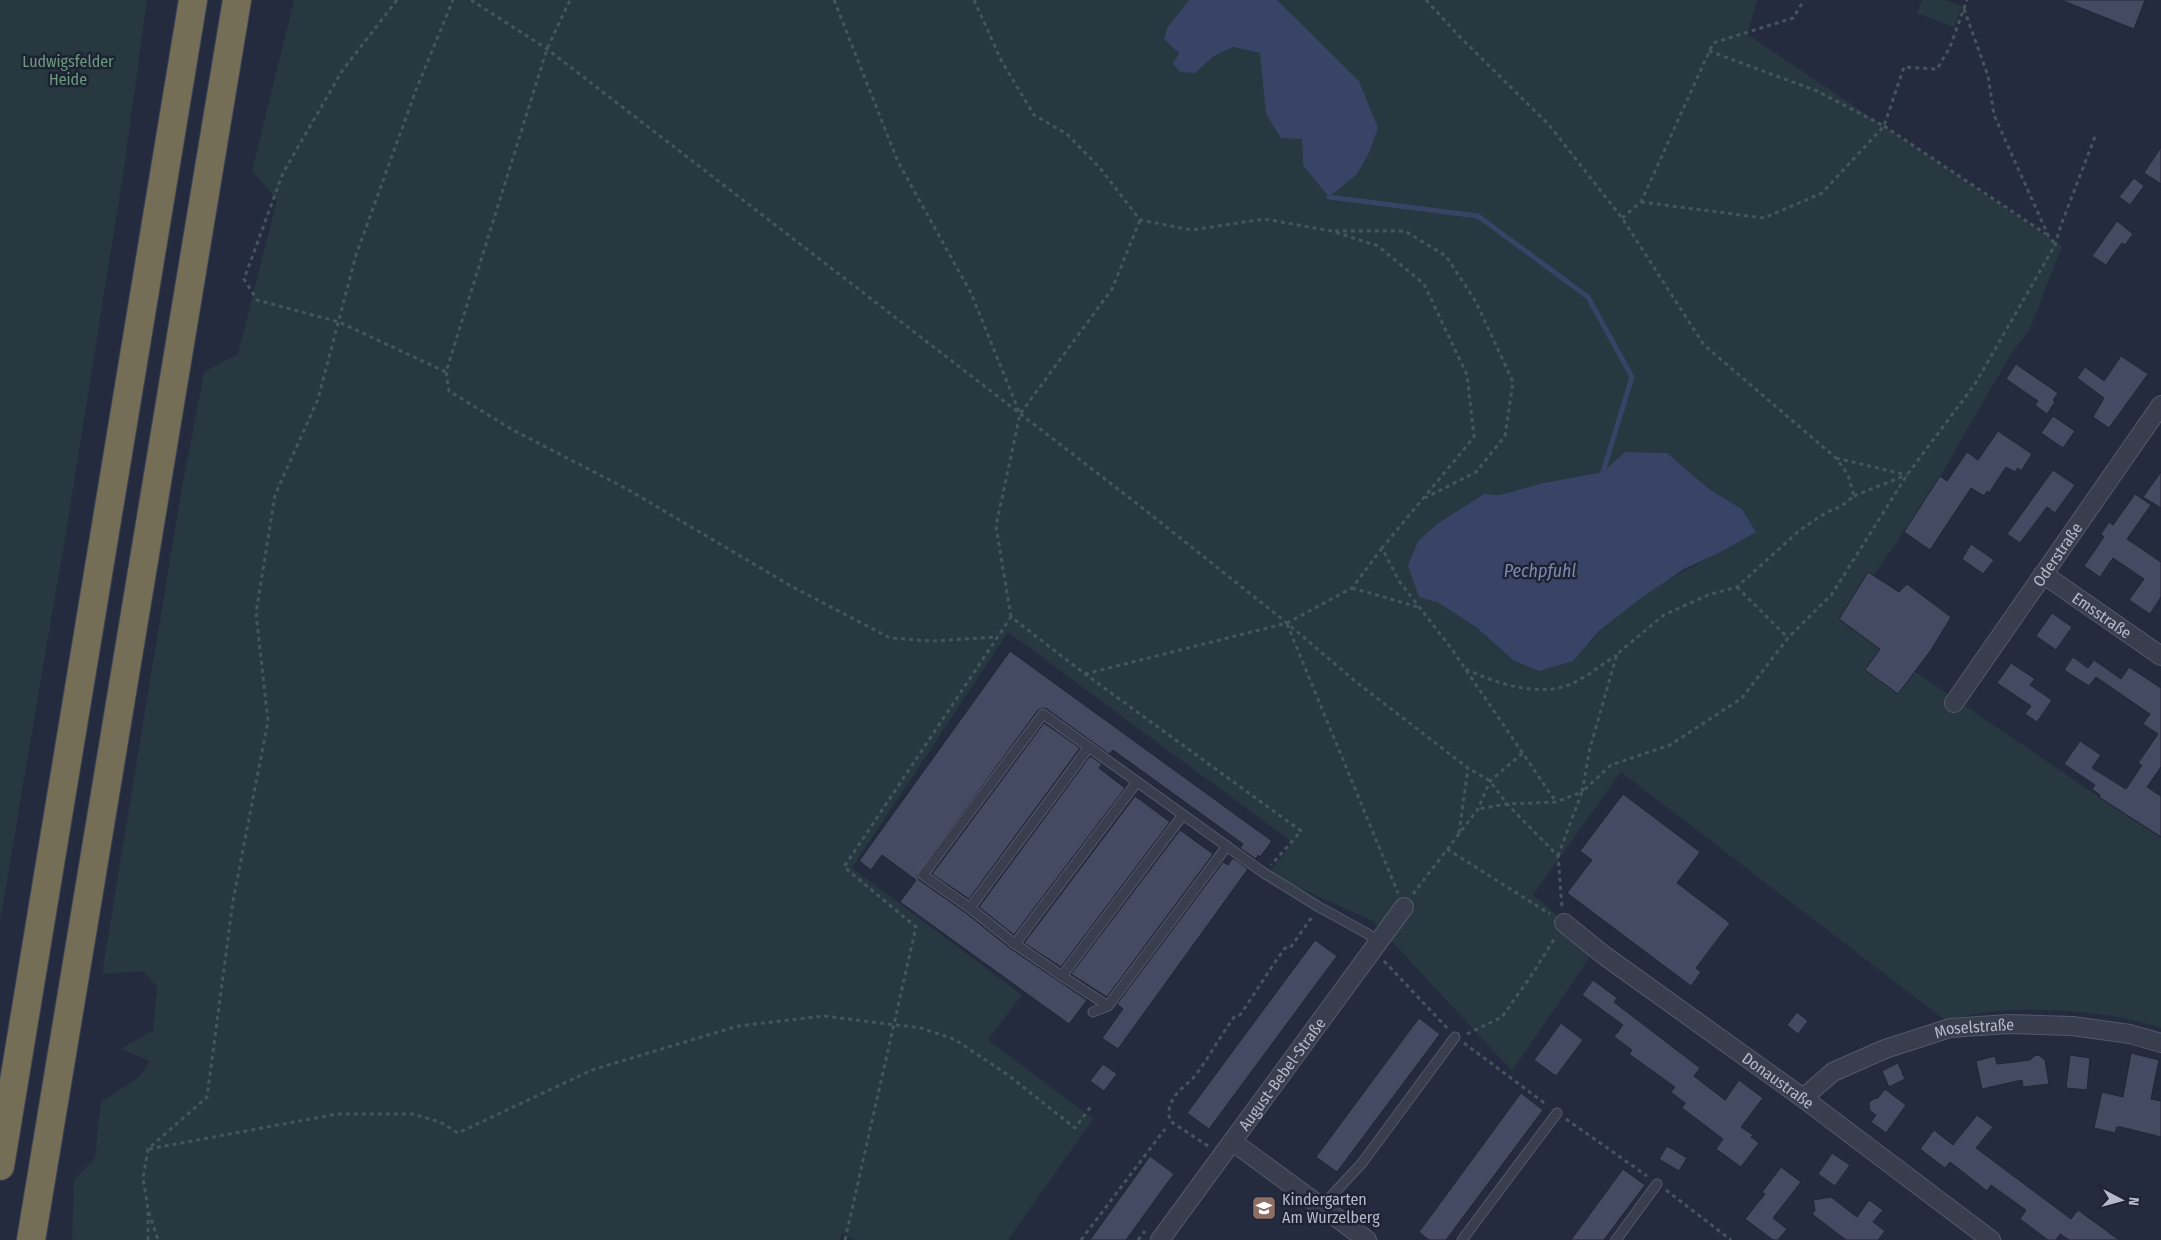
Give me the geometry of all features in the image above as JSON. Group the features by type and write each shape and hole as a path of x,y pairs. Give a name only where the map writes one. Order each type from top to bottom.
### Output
{"highway":[{"path":"0,1166 193,0"},
{"path":"31,1240 237,0"}],"street":[{"name":"Oderstraße","path":"1954,703 2161,405"},
{"name":"Emsstraße","path":"2043,574 2161,656"},
{"name":"August-Bebel-Straße","path":"1160,1240 1404,907"},
{"name":"Donaustraße","path":"1564,922 1682,1013 1803,1098 1991,1240"},
{"name":"Moselstraße","path":"1803,1098 1833,1072 1885,1049 1950,1028 2008,1024 2072,1026 2130,1034 2161,1043"},
{"path":"1233,1142 1367,1240"}],"lane":[{"path":"1108,1006 1014,944 970,908 923,875 1043,714 1264,873 1319,907 1368,934 1376,946"},
{"path":"970,908 1089,747"},
{"path":"1014,944 1137,782"},
{"path":"1062,976 1183,815"},
{"path":"1093,1012 1108,1006 1227,846"},
{"path":"1322,1206 1362,1163 1455,1037"},
{"path":"1462,1240 1557,1113"},
{"path":"1616,1240 1657,1184"}],"path":[{"path":"397,0 342,71 283,172 244,280 257,300 340,322 446,372"},
{"path":"158,1240 148,1209 143,1178 148,1149 207,1096 233,901 268,721 256,613 275,495 318,399 340,322 356,255 416,90 453,0"},
{"path":"471,0 547,49 1140,506 1287,623 1356,682 1468,768 1490,781 1507,804 1558,856"},
{"path":"570,0 547,49 446,372 449,391 513,430 628,489 791,586 890,638 932,641 997,637"},
{"path":"834,0 898,162 971,293 1020,414"},
{"path":"974,0 1001,60 1034,116 1067,134 1100,168 1140,220 1192,230 1264,219 1332,231 1378,246 1424,284 1467,376 1474,437 1382,548 1352,588 1287,623 1085,674 1301,831 1264,873"},
{"path":"1426,0 1549,125 1622,218 1704,344 1836,458 1848,476 1854,496"},
{"path":"1622,218 1641,202 1713,43 1793,18 1804,0"},
{"path":"1641,202 1764,218 1822,192 1884,126 1904,67 1937,69 1950,48 1968,0"},
{"path":"1964,8 1988,76 1994,115 2048,235 2055,245"},
{"path":"1710,51 1817,91 1884,126 2048,235"},
{"path":"1478,809 1507,804 1527,805 1556,802 1582,792 1611,765 1670,745 1742,698 1788,638 1832,594 1907,474 1974,384 2055,245 2096,134"},
{"path":"1010,617 996,526 1020,414 1112,289 1140,220"},
{"path":"1332,231 1405,232 1446,256 1476,302 1513,382 1505,436 1476,472 1422,500"},
{"path":"1836,458 1907,474"},
{"path":"1465,669 1486,679 1511,687 1546,689 1570,685 1617,654 1664,615 1708,595 1737,587 1800,530 1827,512 1842,506 1854,496 1907,474"},
{"path":"1382,548 1399,581 1524,752 1556,802"},
{"path":"1737,587 1788,638"},
{"path":"1352,588 1419,607"},
{"path":"1287,623 1404,907"},
{"path":"1455,1037 1462,1037 1502,1017 1532,974 1564,922 1558,856 1582,792 1590,748 1617,654"},
{"path":"1404,907 1478,809 1490,781 1524,752"},
{"path":"1458,834 1468,768"},
{"path":"1447,849 1564,922"},
{"path":"1209,1146 1170,1121 1169,1107 1173,1098 1192,1079 1211,1054 1212,1047 1234,1016 1240,1015 1261,985 1263,978 1285,948 1290,948 1319,907"},
{"path":"1376,946 1393,968 1455,1037 1732,1240"},
{"path":"148,1149 337,1114 413,1114 440,1122 458,1133 592,1070 738,1026 824,1016 921,1028 954,1039 1008,1074 1075,1128 1092,1105"},
{"path":"1081,1240 1165,1129"},
{"path":"148,1209 148,1240"}],"green space":[{"name":"Ludwigsfelder Heide","path":"0,0 147,0 124,168 66,532 0,921"},
{"path":"294,0 1189,0 1167,28 1164,38 1174,47 1195,73 1214,56 1233,47 1261,53 1266,114 1302,139 1303,165 1301,25 1277,0 1757,0 1747,34 2062,246 2030,329 2011,354 1932,490 1842,622 2161,838 2161,1028 2123,1018 2059,1010 2017,1010 1978,1013 1945,1020 1621,772 1533,895 1596,948 1512,1071 1373,921 1269,874 1292,842 1008,632 852,868 1022,995 988,1040 1093,1119 1008,1240 854,1240 843,1233 838,1240 72,1240 74,1180 95,1158 101,1102 138,1078 150,1061 121,1049 153,1030 157,987 143,971 102,974 180,499 204,372 238,354 277,200 252,171","holes":["1626,452 1667,453 1709,489 1742,509 1756,532 1645,594 1624,609 1588,645 1513,660 1476,627 1437,602 1437,524 1484,494 1500,495 1543,483 1603,472"]},
{"path":"1922,0 1945,0 1962,6 1954,27 1917,13"}],"water":[{"path":"1189,0 1277,0 1359,81 1378,128 1370,151 1357,174 1329,197 1303,165 1302,139 1281,138 1266,114 1260,53 1233,47 1214,56 1195,73 1180,72 1173,64 1179,53 1164,39 1167,28"},
{"name":"Pechpfuhl","path":"1625,452 1667,453 1709,489 1742,509 1756,532 1721,552 1684,569 1641,598 1599,631 1573,661 1539,671 1513,660 1476,627 1437,602 1419,597 1408,566 1418,541 1437,524 1484,494 1500,495 1543,483 1603,472"}],"building":[{"path":"2061,0 2145,0 2134,29"},
{"path":"2161,147 2161,184 2144,173"},
{"path":"2134,178 2144,186 2130,205 2119,197"},
{"path":"2117,221 2133,234 2125,245 2122,243 2106,265 2092,256"},
{"path":"2121,356 2148,374 2109,428 2093,417 2104,398 2077,378 2085,367 2104,381"},
{"path":"2016,364 2058,393 2053,400 2055,402 2047,414 2035,405 2038,401 2006,379"},
{"path":"2053,416 2075,431 2063,448 2041,433"},
{"path":"1998,431 2032,454 2021,471 2018,468 2015,472 2006,467 1989,493 1987,491 1984,496 1971,488 1930,550 1904,532 1940,476 1947,481 1967,452 1978,460"},
{"path":"2053,470 2075,485 2055,513 2047,507 2020,543 2007,534"},
{"path":"2161,472 2161,508 2143,497"},
{"path":"2135,494 2151,505 2127,539 2161,562 2161,597 2150,614 2129,600 2144,579 2113,558 2100,577 2084,566 2104,537 2101,534 2109,522 2113,525"},
{"path":"1971,544 1994,560 1983,574 1962,559"},
{"path":"1868,572 1899,592 1907,584 1951,617 1931,650 1898,694 1865,670 1880,649 1839,619"},
{"path":"2052,613 2072,627 2056,650 2036,636"},
{"path":"1010,651 1272,841 1260,857 1258,855 1256,859 1240,848 1243,844 1113,750 1109,754 1047,709 1038,710 917,875 919,880 966,913 1011,949 1087,1000 1069,1024 900,902 916,880 882,855 871,870 859,861"},
{"path":"2073,657 2088,668 2094,660 2121,679 2129,667 2161,688 2161,767 2147,787 2161,796 2161,837 2099,797 2100,795 2092,789 2095,785 2064,764 2080,741 2101,755 2092,768 2126,789 2142,765 2138,763 2158,734 2143,724 2150,714 2096,677 2089,686 2064,670"},
{"path":"2011,663 2035,679 2030,685 2052,700 2037,722 2025,714 2031,706 1997,683"},
{"path":"1044,723 1080,748 969,899 932,874"},
{"path":"1090,756 1102,764 1099,768 1125,788 1014,935 979,907"},
{"path":"1623,794 1700,852 1677,883 1730,923 1696,968 1701,972 1691,986 1567,893 1592,860 1580,851"},
{"path":"1135,796 1170,822 1061,967 1024,943"},
{"path":"1180,830 1213,854 1107,997 1071,974"},
{"path":"1233,858 1248,869 1118,1049 1102,1038 1123,1009 1117,1004 1223,862 1228,865"},
{"path":"1315,940 1337,956 1209,1129 1187,1113"},
{"path":"1593,980 1617,998 1614,1002 1700,1068 1694,1076 1725,1100 1739,1080 1763,1098 1741,1127 1753,1135 1751,1137 1759,1143 1741,1167 1716,1149 1723,1139 1682,1108 1685,1103 1671,1092 1675,1087 1629,1054 1632,1050 1614,1037 1623,1025 1582,995"},
{"path":"1797,1012 1808,1021 1798,1034 1787,1025"},
{"path":"1419,1018 1440,1034 1337,1172 1316,1157"},
{"path":"1561,1023 1583,1040 1556,1076 1534,1060"},
{"path":"2131,1053 2159,1060 2151,1099 2161,1101 2161,1137 2121,1127 2117,1127 2115,1133 2094,1128 2102,1092 2123,1097"},
{"path":"2039,1055 2045,1060 2049,1084 2023,1087 2022,1080 1982,1089 1976,1061 1995,1056 1997,1064 2030,1060 2034,1056"},
{"path":"2070,1055 2090,1058 2087,1090 2066,1088"},
{"path":"1898,1063 1905,1079 1889,1087 1882,1071"},
{"path":"1103,1064 1117,1074 1104,1091 1090,1081"},
{"path":"1885,1089 1906,1105 1886,1133 1871,1122 1876,1115 1870,1111 1869,1103 1873,1099 1878,1098"},
{"path":"1521,1093 1543,1110 1446,1240 1429,1240 1419,1232"},
{"path":"1977,1115 1993,1127 1976,1148 2071,1219 2078,1210 2119,1240 2069,1240 2060,1234 2056,1240 2048,1240 2020,1219 2026,1210 1991,1185 1987,1191 1950,1162 1945,1168 1920,1149 1934,1130 1953,1145"},
{"path":"1667,1146 1687,1158 1679,1171 1659,1159"},
{"path":"1832,1153 1850,1165 1835,1186 1818,1174"},
{"path":"1150,1156 1174,1174 1126,1240 1090,1240"},
{"path":"1781,1167 1801,1182 1773,1218 1787,1229 1778,1240 1773,1240 1745,1219 1765,1194 1762,1192"},
{"path":"1623,1169 1645,1185 1604,1240 1571,1240"},
{"path":"1831,1197 1857,1217 1869,1200 1883,1210 1873,1222 1885,1231 1878,1240 1846,1240 1812,1214 1815,1210 1813,1200"}],"waterway":[{"path":"1329,197 1478,216 1588,297 1632,377 1603,472"}],"place":[{"name":"Kindergarten Am Wurzelberg","path":"1264,1208"}]}
